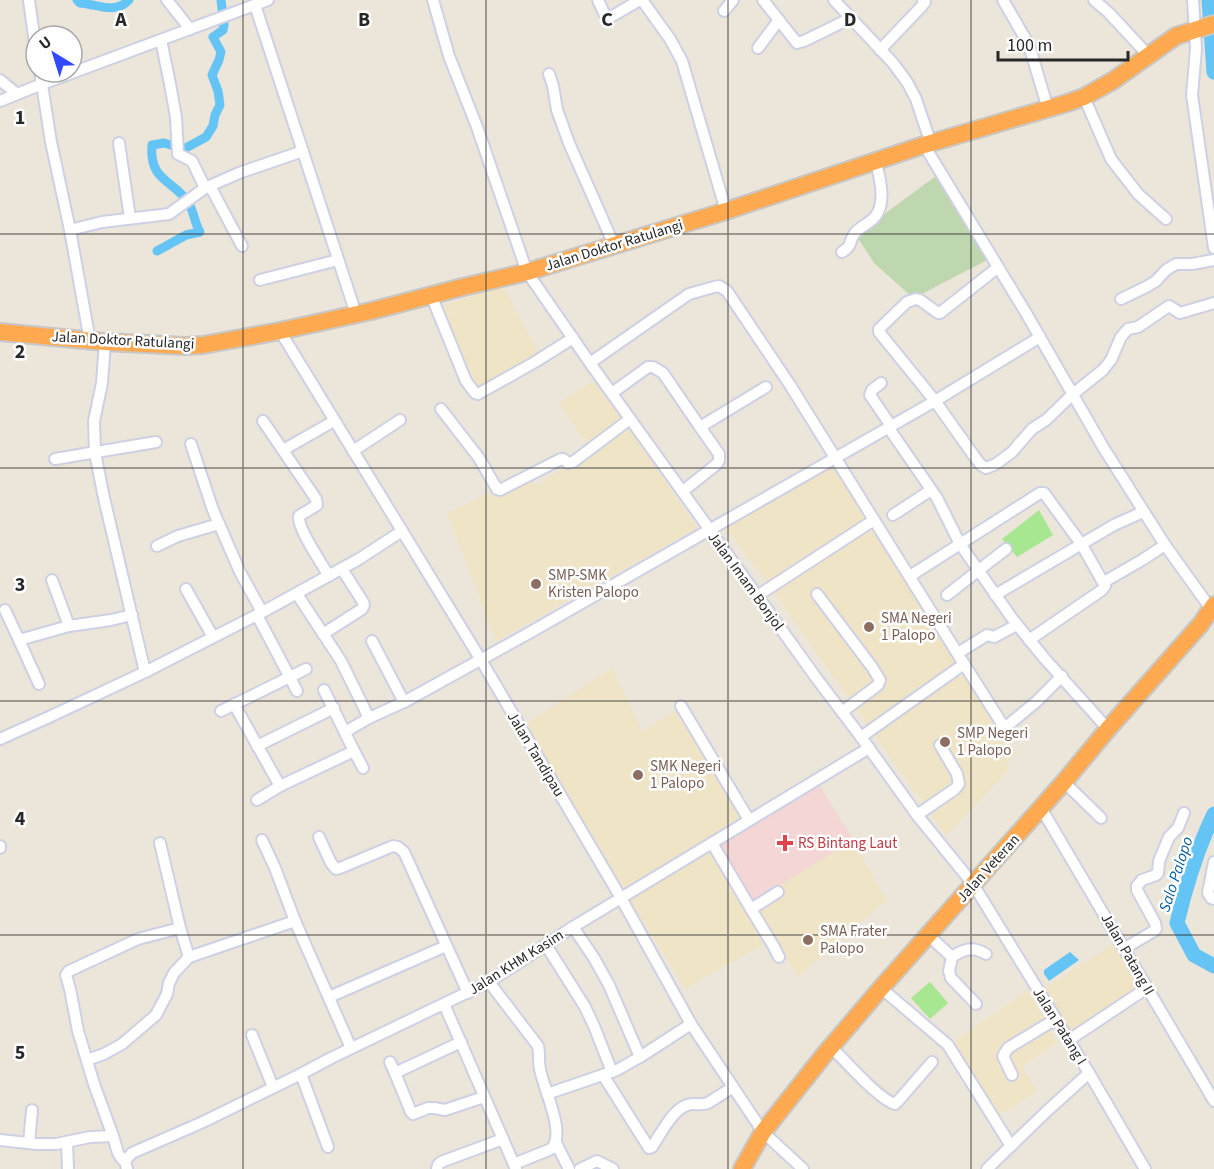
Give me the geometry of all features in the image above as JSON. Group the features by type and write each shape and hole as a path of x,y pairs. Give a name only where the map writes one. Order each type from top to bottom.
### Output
{"highway":[{"name":"Jalan Doktor Ratulangi","path":"0,332 98,342 203,345 356,314 527,272 726,212 927,144 1084,97 1119,77 1176,36 1202,27"},
{"name":"Jalan Veteran","path":"742,1169 763,1132 831,1047 1064,782 1213,607"}],"street":[{"path":"29,0 32,24"},
{"path":"167,0 190,29"},
{"path":"84,68 268,0"},
{"name":"Jalan Imam Bonjol","path":"433,0 449,56 477,127 527,272 757,596 917,815 973,884"},
{"path":"598,0 609,18 641,0 670,39 682,61 726,212"},
{"path":"724,11 733,0"},
{"path":"763,0 797,43 851,18"},
{"path":"834,0 900,72 911,90 927,144 1098,440 1165,545 1213,607"},
{"path":"1003,0 1029,45 1048,109"},
{"path":"1094,0 1148,55"},
{"path":"1193,0 1202,27 1196,49 1192,95 1214,248"},
{"path":"880,50 925,1"},
{"path":"255,5 356,314"},
{"path":"758,48 779,20"},
{"path":"161,40 174,102 177,154 192,161 242,246"},
{"path":"549,74 557,110 569,143 614,245"},
{"path":"0,80 17,94"},
{"path":"0,101 42,84 51,142 70,230 98,342 102,383 94,421 95,453 145,672"},
{"path":"1084,97 1111,159 1138,194 1166,219"},
{"path":"118,143 130,218"},
{"path":"70,230 130,218 169,214 207,187 239,173 303,151"},
{"path":"842,252 851,244 856,232 874,218 879,208 881,190 876,162"},
{"path":"260,280 338,260"},
{"path":"1121,299 1156,281 1166,270 1176,264 1190,265 1214,260"},
{"path":"998,268 940,313 916,298 908,302 879,329 974,456 986,468 996,464 1012,452 1032,429 1046,420 1108,364 1120,337 1128,329 1138,327 1169,306 1180,313 1214,303"},
{"path":"590,363 689,294 714,287 723,288 790,385 1004,727 1036,702 1062,676"},
{"path":"431,295 466,381 470,388 478,394 573,338"},
{"name":"Jalan Tandipau","path":"280,331 481,660 621,898 691,1024 763,1132 803,1169"},
{"path":"345,732 481,660 835,459 1040,337"},
{"path":"612,393 648,367 653,367 663,373 719,454 717,464 683,491"},
{"path":"881,383 870,394 942,507 960,544 1017,625 1108,729"},
{"path":"700,427 766,387"},
{"path":"441,409 479,458 497,489 500,490 561,459 568,463 573,462 630,419"},
{"path":"353,452 400,420"},
{"path":"262,421 316,499 317,505 299,516 298,519 329,576"},
{"path":"283,450 334,421"},
{"path":"55,459 156,442"},
{"path":"191,444 219,524 259,614 297,691"},
{"path":"893,516 931,490"},
{"path":"910,576 1040,493 1044,493 1082,545 1105,586 1029,640"},
{"path":"995,594 1114,525 1143,512"},
{"path":"757,596 874,520"},
{"path":"157,546 177,536 219,524"},
{"path":"0,739 145,672 259,614 342,569 402,531"},
{"path":"1104,582 1165,545"},
{"path":"947,595 1006,549"},
{"path":"323,634 362,609 364,605 342,569"},
{"path":"52,580 69,626"},
{"path":"186,589 213,637"},
{"path":"297,594 340,662 369,718"},
{"path":"817,594 880,680 878,685 842,712"},
{"path":"5,610 39,684"},
{"path":"19,640 69,626 132,615"},
{"path":"958,653 987,635 994,637 1017,625"},
{"path":"372,642 404,702"},
{"path":"861,737 964,664"},
{"path":"221,711 306,669"},
{"path":"324,690 363,768"},
{"path":"234,704 280,786"},
{"path":"681,706 749,820"},
{"path":"257,746 334,708"},
{"path":"917,815 959,784 957,774 940,745"},
{"name":"Jalan KHM Kasim","path":"128,1161 151,1145 203,1122 489,982 573,927 869,748"},
{"path":"257,800 280,786 354,751"},
{"path":"1064,782 1101,818"},
{"name":"Jalan Patang II","path":"1041,808 1214,1101"},
{"path":"1125,948 1156,929 1137,886 1142,880 1158,873 1159,861 1169,837 1178,828 1184,813"},
{"path":"320,837 336,869 393,846 401,849 407,856 468,993"},
{"path":"262,840 351,1048"},
{"path":"160,843 189,957"},
{"path":"712,843 779,957"},
{"path":"1214,862 1208,893 1214,899"},
{"name":"Jalan Patang I","path":"973,884 1145,1169"},
{"path":"751,909 778,892"},
{"path":"87,1060 122,1044 156,1015 167,994 169,982 174,973 189,957 295,921"},
{"path":"573,927 609,985 640,1057"},
{"path":"128,1161 122,1159 118,1154 94,1084 78,1031 66,978 67,973 138,939 180,928"},
{"path":"928,936 952,957"},
{"path":"546,945 585,1007 608,1073 649,1148 678,1110 685,1105 704,1105 733,1087"},
{"path":"329,997 446,946"},
{"path":"976,1004 951,978 949,971 952,957 961,951 974,949 986,954"},
{"path":"489,982 538,1046 539,1066 555,1119 556,1143 569,1169"},
{"path":"881,988 948,1045 1011,1146"},
{"path":"1069,1041 1147,988"},
{"path":"444,1004 515,1167 551,1149 556,1143"},
{"path":"1012,1075 1004,1060 1004,1053 1008,1048 1056,1019"},
{"path":"547,1094 608,1073 640,1057 691,1024"},
{"path":"252,1035 273,1087"},
{"path":"395,1073 461,1042"},
{"path":"831,1047 866,1082 889,1102 895,1104 932,1062"},
{"path":"390,1062 413,1114 428,1108 445,1110 484,1097"},
{"path":"987,1169 1089,1073"},
{"path":"301,1074 328,1147"},
{"path":"29,1143 32,1110"},
{"path":"0,1140 67,1143 90,1137 113,1136"},
{"path":"437,1169 441,1162 502,1139"},
{"path":"67,1143 68,1169"},
{"path":"580,1169 597,1161 613,1169"}],"shaded area":[{"path":"503,286 541,358 473,394 437,308"},
{"name":"SMP-SMK Kristen Palopo","path":"593,381 697,528 496,641 447,513 529,475 536,486 591,450 559,403"},
{"path":"837,463 960,667 1017,754 1005,764 1010,769 946,836 771,588 725,527"},
{"name":"SMK Negeri 1 Palopo","path":"612,668 642,731 682,707 746,818 627,893 526,724"},
{"name":"RS Bintang Laut","path":"819,784 853,840 752,903 718,847"},
{"name":"SMA Frater Palopo","path":"853,840 887,900 798,977 752,903"},
{"path":"710,850 766,943 685,989 630,900"},
{"path":"1117,942 1147,993 1071,1034 1043,989"},
{"path":"1028,990 1058,1043 1022,1067 1038,1091 998,1116 947,1046"}],"green space":[{"path":"936,176 987,260 918,296 911,296 874,263 856,235"},
{"path":"1039,510 1053,535 1017,557 1002,539"},
{"path":"930,982 948,1003 930,1019 911,998"}],"water":[{"path":"1070,952 1079,960 1049,981 1044,970"}],"waterway":[{"path":"77,0 80,3 106,8 118,7 129,0"},
{"path":"157,251 186,235 200,232 188,202 158,173 154,166 152,145 164,143 184,149 206,137 213,126 220,105 212,75 221,52 213,37 223,30 221,0"},
{"name":"Salo Palopo","path":"1209,0 1214,72"},
{"name":"Salo Palopo","path":"1214,814 1202,840 1177,923 1194,955 1214,966"}],"place":[{"name":"SMP-SMK Kristen Palopo","path":"536,584"},
{"name":"SMA Negeri 1 Palopo","path":"869,627"},
{"name":"SMP Negeri 1 Palopo","path":"945,742"},
{"name":"SMK Negeri 1 Palopo","path":"638,775"},
{"name":"RS Bintang Laut","path":"785,843"},
{"name":"SMA Frater Palopo","path":"808,940"}]}
